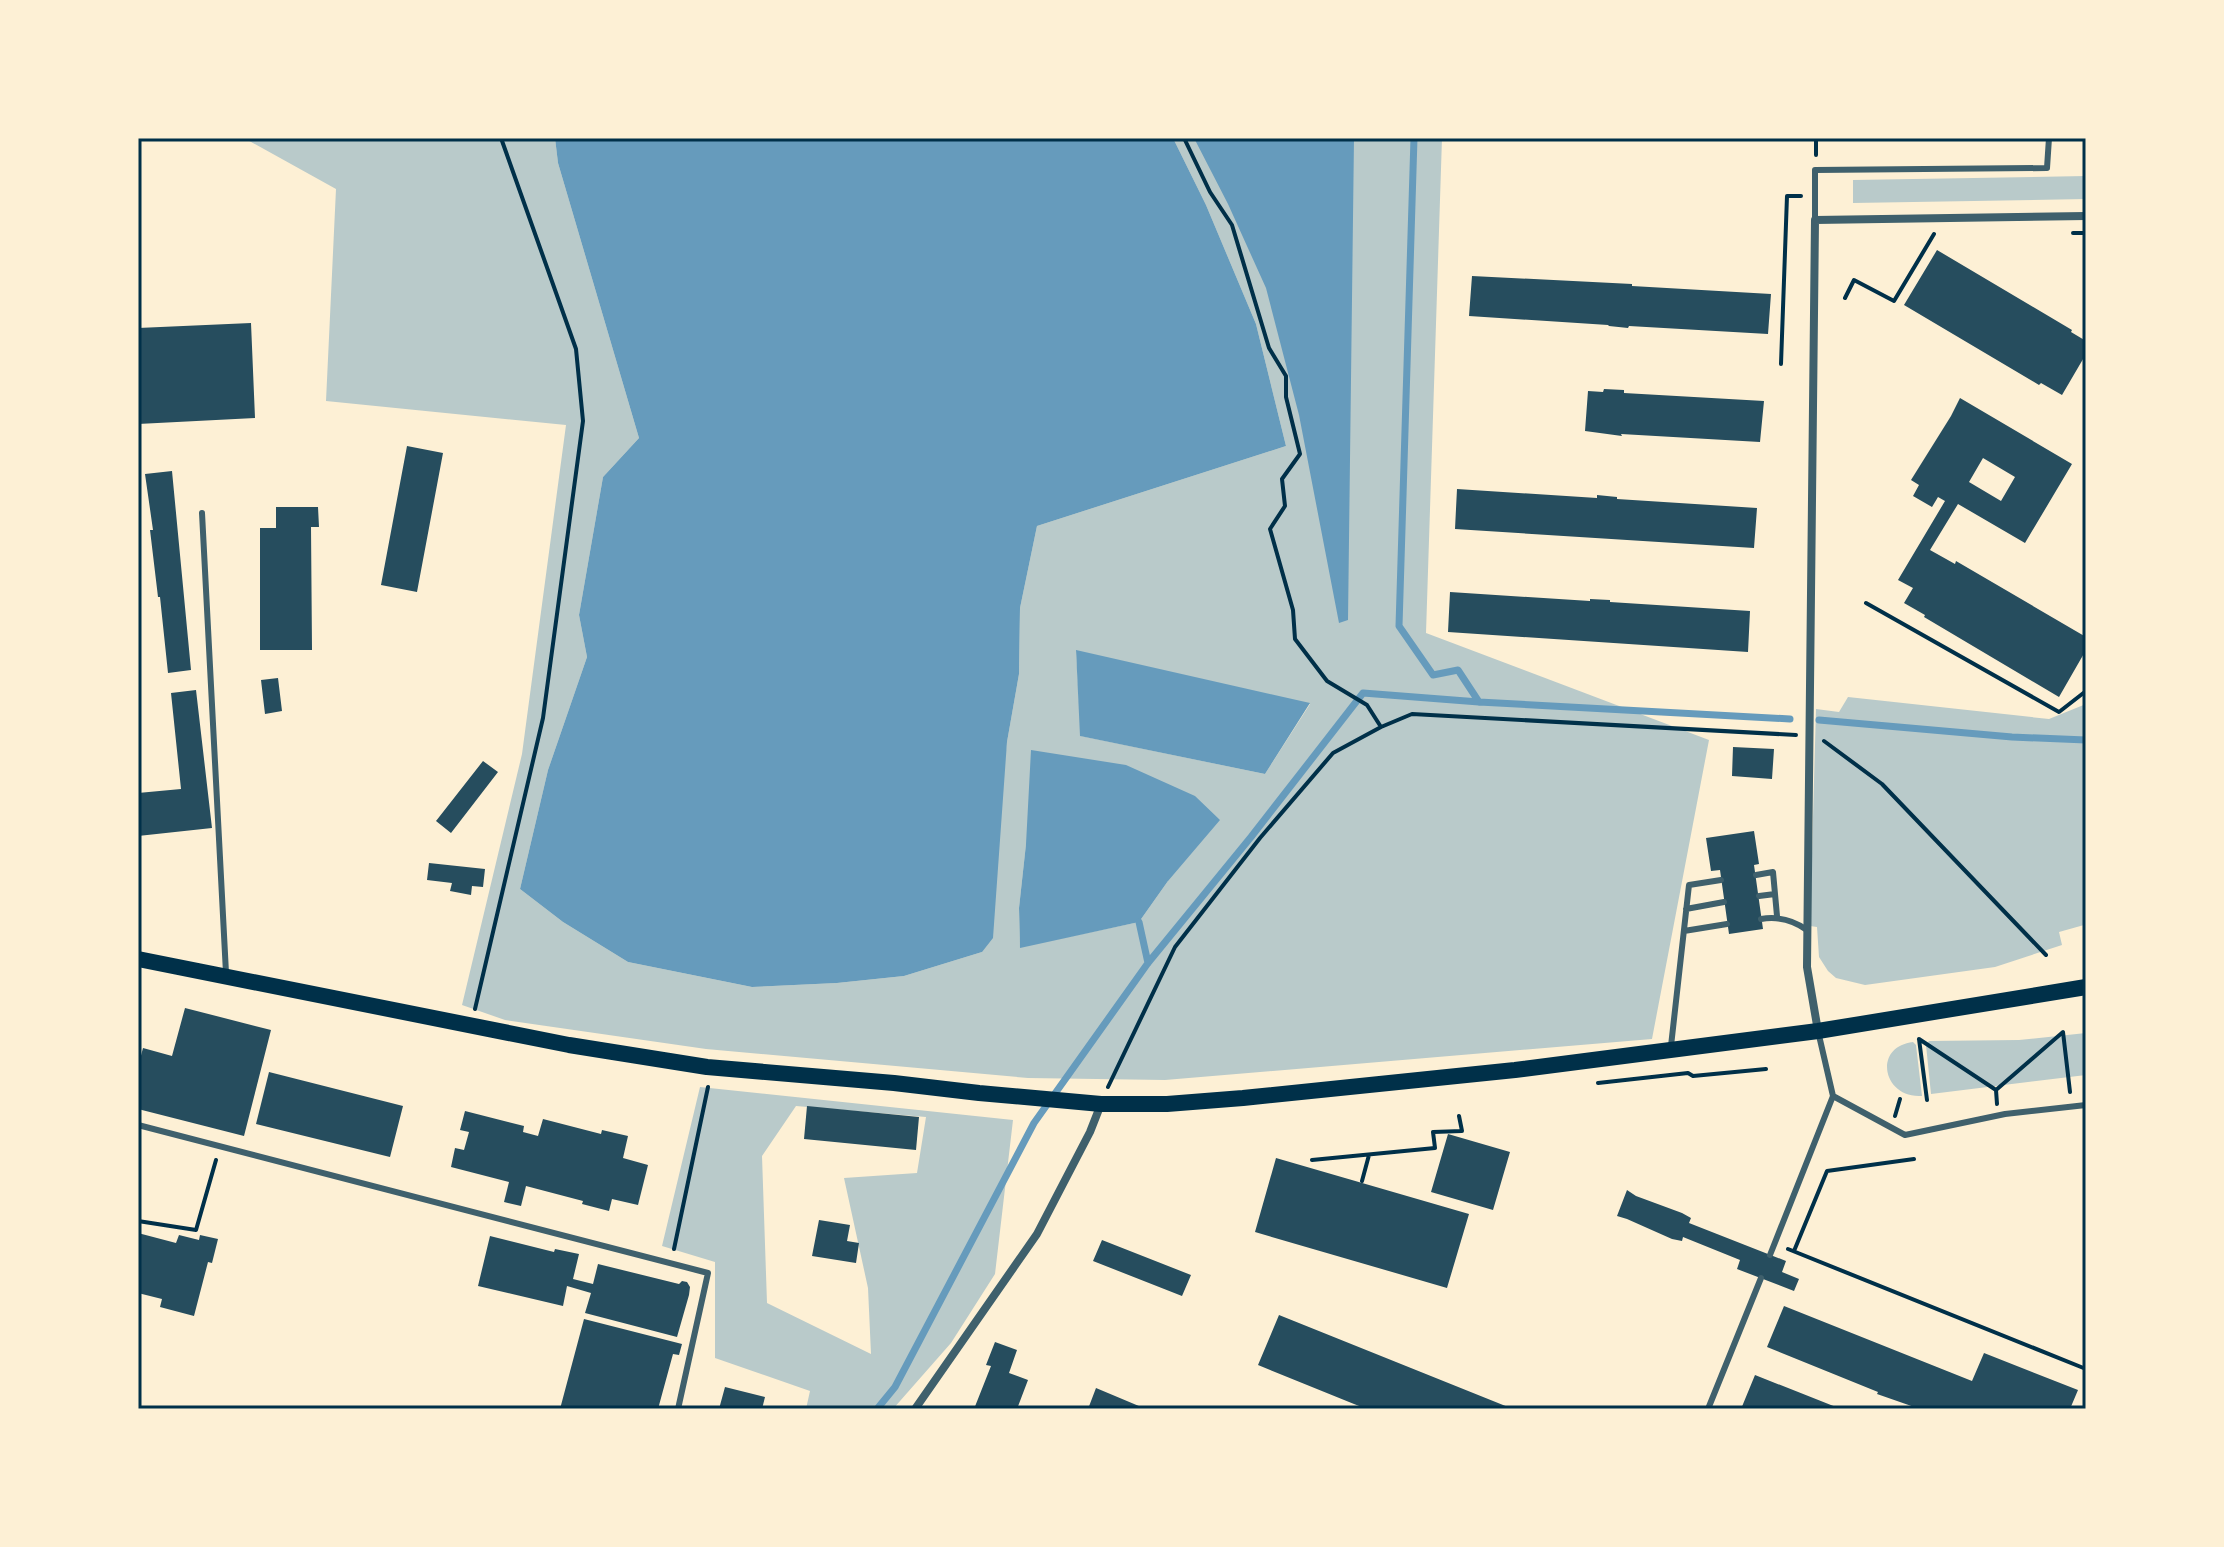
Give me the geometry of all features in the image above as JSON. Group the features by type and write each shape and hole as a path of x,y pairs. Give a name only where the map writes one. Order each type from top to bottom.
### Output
{"main road":[{"path":"138,959 569,1045 707,1067 1101,1104 1167,1104 1243,1098 1515,1070 1818,1031 2086,987"}],"street":[{"path":"1818,1031 1807,967 1815,220 2086,216"},
{"path":"915,1409 1037,1234 1090,1132 1101,1104"}],"lane":[{"path":"1815,220 1815,170 2047,168 2049,138"},
{"path":"202,513 226,977"},
{"path":"1756,875 1773,872 1777,916"},
{"path":"1671,1050 1689,885 1721,880"},
{"path":"1759,896 1775,894"},
{"path":"1686,909 1724,902"},
{"path":"1761,919 1777,916 1807,930"},
{"path":"1684,931 1727,924"},
{"path":"1770,1255 1833,1096 1818,1031"},
{"path":"1833,1096 1905,1135 1998,1115 2086,1105"},
{"path":"138,1125 708,1273 678,1409"},
{"path":"1708,1409 1761,1278"}],"path":[{"path":"471,1026 543,718 583,421 576,349 501,138"},
{"path":"1184,138 1210,192 1232,225 1269,348 1286,376 1286,397 1300,454 1282,479 1285,506 1270,529 1293,610 1295,639 1327,681 1367,705 1381,727"},
{"path":"1781,364 1787,196 1815,195"},
{"path":"1845,298 1854,280 1894,301 1934,234"},
{"path":"1866,603 2059,712 2086,691"},
{"path":"1101,1104 1175,947 1260,838 1333,753 1381,727 1412,714 1799,735"},
{"path":"1809,730 1882,784 2046,955"},
{"path":"1996,1090 2063,1032 2072,1106"},
{"path":"1927,1100 1919,1039 1996,1090"},
{"path":"1598,1083 1688,1073 1693,1076 1766,1069"},
{"path":"671,1263 708,1087"},
{"path":"1996,1090 1998,1115"},
{"path":"1312,1160 1435,1148 1433,1132 1462,1131 1459,1116"},
{"path":"138,1221 196,1230 220,1146"},
{"path":"1362,1181 1369,1155"},
{"path":"1794,1251 1827,1171 1914,1159"},
{"path":"1775,1244 2086,1369"}],"shaded area":[{"path":"244,138 555,138 558,163 639,438 603,477 579,615 587,657 548,770 520,889 563,922 628,962 752,987 904,976 982,952 1007,742 1019,674 1020,608 1037,526 1286,446 1256,324 1206,205 1173,138 1442,138 1426,633 1709,740 1652,1039 1165,1080 1028,1078 706,1049 505,1020 462,1005 522,754 566,425 326,401 336,189","holes":["1077,651 1310,704 1265,774 1081,736","1026,844 1168,881 1139,922 1020,947 1019,908"]},
{"path":"2086,176 2086,199 1853,203 1853,180"},
{"path":"1848,697 2049,719 2086,704 2084,925 2059,932 2062,945 1995,967 1865,985 1836,978 1828,971 1819,957 1817,927 1810,926 1816,709 1839,712"},
{"path":"2086,1033 2086,1075 1931,1094 1926,1045 1929,1041 2019,1040"},
{"path":"1913,1042 1916,1045 1922,1096 1898,1090 1888,1072 1892,1053 1900,1046"},
{"path":"700,1087 1013,1120 995,1274 951,1343 893,1409 806,1409 810,1391 715,1358 715,1262 662,1246","holes":["796,1106 926,1117 917,1173 844,1178 868,1288 871,1354 767,1303 762,1156"]}],"water":[{"path":"555,138 1173,138 1206,205 1256,324 1286,446 1037,526 1020,608 1019,674 1007,742 993,938 982,952 904,976 752,987 628,962 563,922 520,889 548,770 587,657 579,615 603,477 639,438 558,163"},
{"path":"1194,138 1354,138 1348,620 1339,623 1299,415 1266,288"},
{"path":"1076,650 1310,703 1265,774 1080,736"},
{"path":"1031,750 1126,765 1195,796 1220,820 1168,881 1139,922 1020,948 1019,908"}],"building":[{"path":"1937,250 2086,341 2086,354 2062,395 2041,383 2039,385 1904,305"},
{"path":"1472,276 1771,294 1768,334 1628,328 1469,316"},
{"path":"251,323 255,418 138,424 138,328"},
{"path":"1604,389 1624,390 1624,393 1764,401 1760,442 1622,436 1585,431 1588,391 1603,392"},
{"path":"1960,398 2072,464 2025,543 1958,504 1930,550 1955,564 1956,561 2086,637 2086,650 2059,697 1904,603 1913,588 1898,580 1945,501 1938,497 1932,507 1913,496 1919,485 1911,480","holes":["1983,458 2015,477 2001,501 1969,482"]},
{"path":"407,446 443,453 417,592 381,585"},
{"path":"172,471 191,670 168,673 145,474"},
{"path":"1457,489 1597,498 1597,495 1757,508 1754,548 1455,529"},
{"path":"276,507 318,507 319,527 311,527 312,650 260,650 260,528 276,528"},
{"path":"1450,592 1750,611 1748,652 1448,632"},
{"path":"278,678 282,711 265,714 261,680"},
{"path":"196,690 212,828 138,836 138,793 181,789 171,693"},
{"path":"1733,747 1774,749 1772,779 1732,776"},
{"path":"483,761 498,772 451,833 436,821"},
{"path":"1754,831 1759,864 1754,865 1763,929 1729,934 1720,870 1711,871 1706,838"},
{"path":"429,863 485,869 483,887 472,886 471,895 450,891 452,883 427,880"},
{"path":"185,1008 271,1030 244,1136 138,1109 138,1067 143,1048 172,1056"},
{"path":"269,1072 403,1106 390,1157 256,1124"},
{"path":"807,1106 919,1117 916,1150 804,1139"},
{"path":"465,1111 524,1126 523,1132 538,1136 543,1119 601,1134 602,1130 628,1136 623,1158 648,1165 638,1205 612,1199 609,1211 526,1186 521,1206 504,1202 509,1182 451,1167 455,1148 464,1150 469,1132 460,1130"},
{"path":"1448,1134 1510,1152 1493,1210 1431,1192"},
{"path":"1276,1158 1469,1214 1447,1288 1255,1232"},
{"path":"1627,1190 1682,1213 1691,1218 1689,1223 1786,1261 1782,1272 1799,1279 1794,1291 1737,1269 1740,1260 1683,1237 1682,1241 1672,1239 1617,1216"},
{"path":"819,1220 850,1225 847,1241 859,1243 856,1263 812,1256"},
{"path":"138,1233 176,1243 179,1235 199,1240 200,1235 218,1239 212,1263 208,1262 194,1316 160,1307 162,1299 138,1293"},
{"path":"490,1236 554,1252 555,1249 579,1254 573,1279 593,1284 598,1264 679,1284 687,1282 689,1295 677,1337 585,1313 591,1293 567,1286 563,1306 478,1286"},
{"path":"1102,1240 1191,1275 1182,1296 1093,1261"},
{"path":"1784,1306 1972,1381 1984,1353 2078,1390 2070,1409 1920,1409 1767,1347"},
{"path":"1279,1315 1513,1409 1367,1409 1354,1404 1258,1365"},
{"path":"584,1319 682,1344 679,1355 673,1354 658,1409 560,1409"},
{"path":"995,1342 1017,1350 1009,1373 1028,1380 1017,1409 974,1409 991,1366 986,1365"},
{"path":"1755,1375 1841,1409 1741,1409"},
{"path":"725,1387 765,1397 762,1409 719,1409"},
{"path":"1096,1388 1146,1409 1088,1409"}],"waterway":[{"path":"1414,138 1399,626 1433,675 1458,670 1479,702"},
{"path":"877,1409 895,1387 1034,1123 1148,963 1363,693 1790,719"},
{"path":"1819,720 2012,737 2086,740"},
{"path":"1139,922 1148,963"}]}
